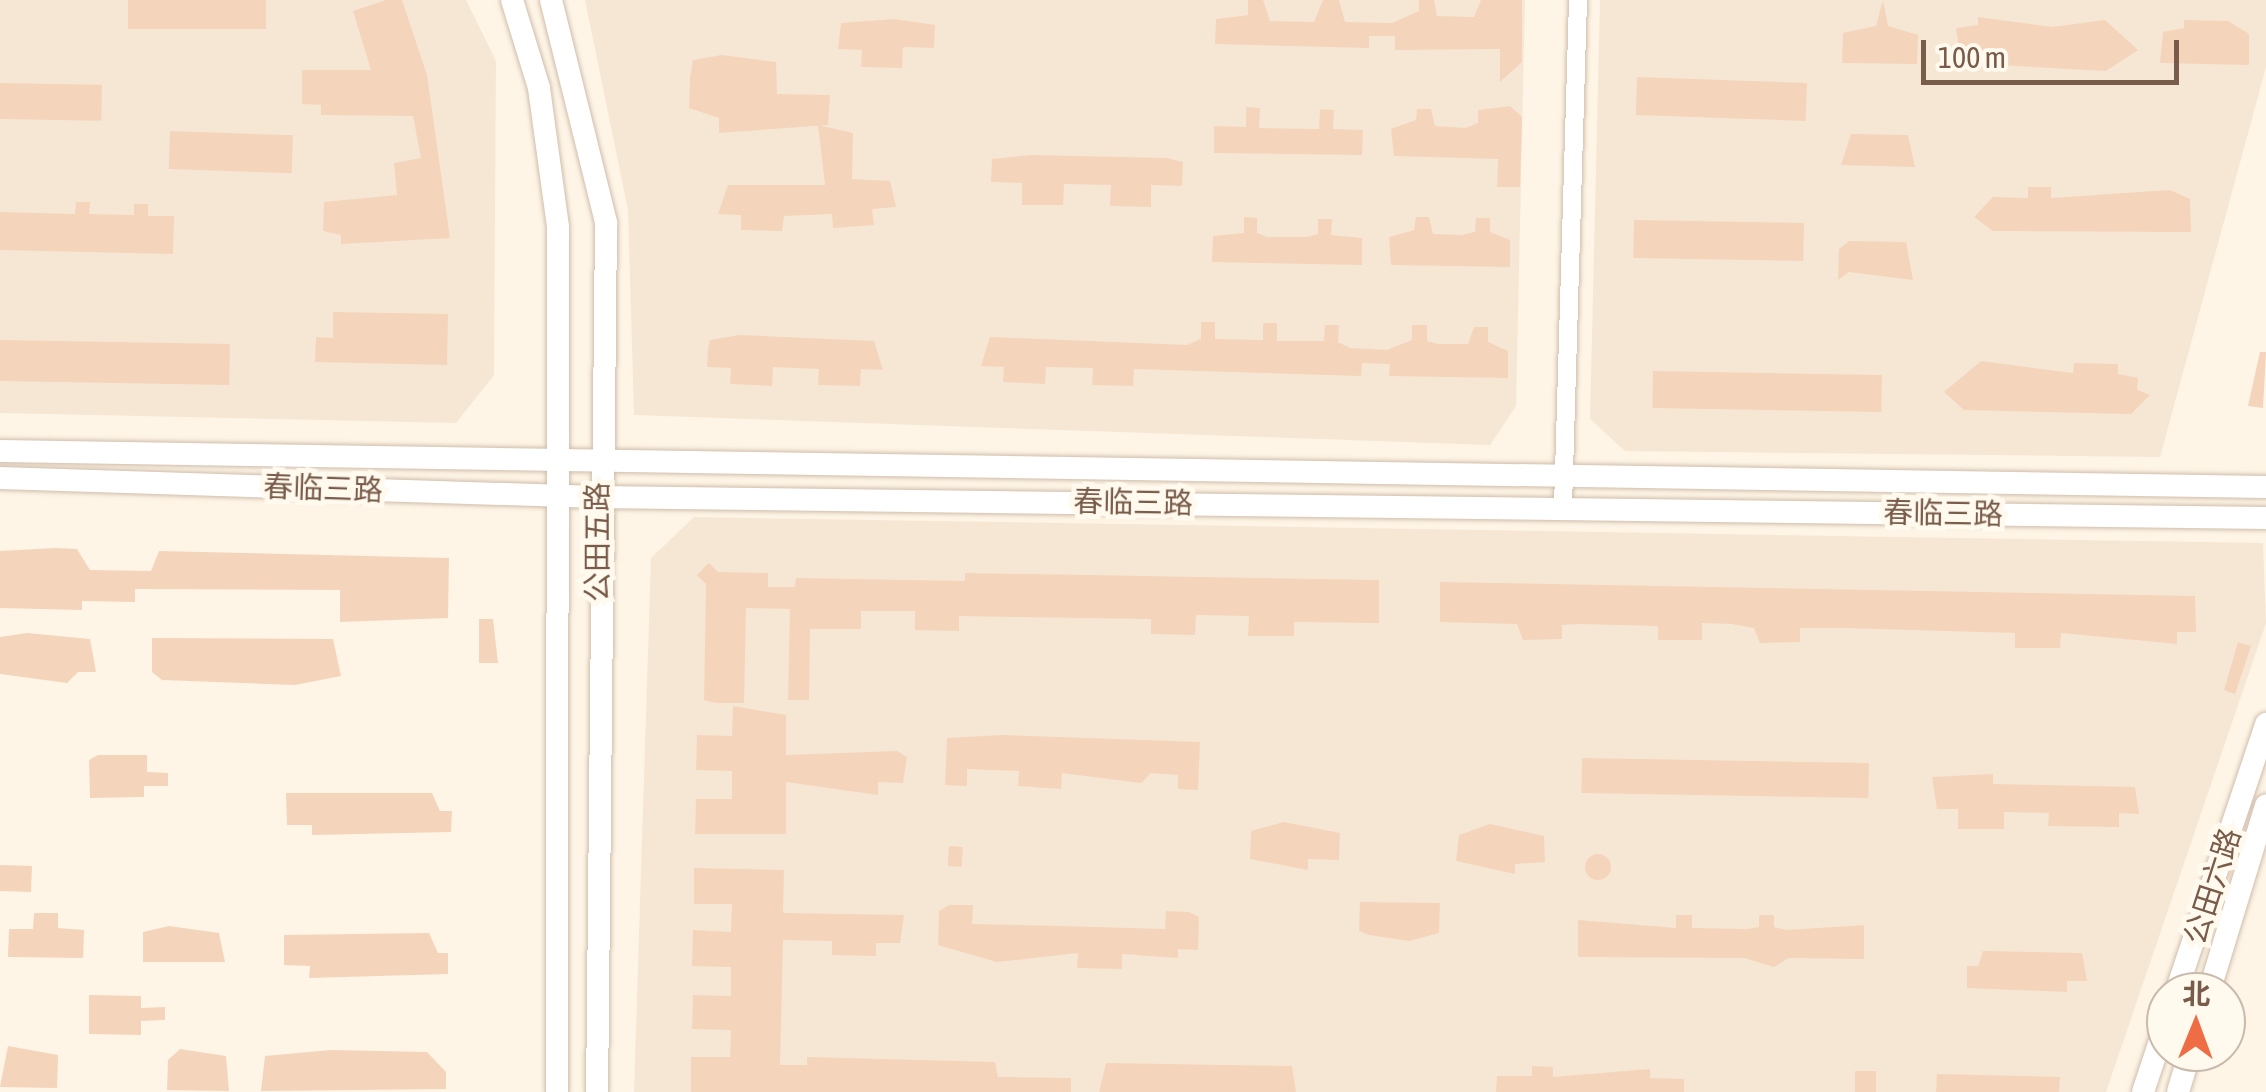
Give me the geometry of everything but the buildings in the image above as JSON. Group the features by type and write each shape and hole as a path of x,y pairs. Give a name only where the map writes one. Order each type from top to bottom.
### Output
{"street":[{"name":"公田五路","path":"512,0 540,88 558,227 558,1092"},
{"name":"公田五路","path":"551,0 606,223 597,467 597,1092"},
{"path":"1561,494 1578,0"},
{"name":"春临三路","path":"0,452 560,464 2266,518"},
{"name":"春临三路","path":"0,478 597,497 2266,487"},
{"name":"公田六路","path":"2183,972 2266,724"},
{"name":"公田六路","path":"2215,972 2266,806"}],"shaded area":[{"path":"0,0 466,0 496,61 494,375 456,423 0,413"},
{"path":"585,0 1525,0 1516,406 1490,445 634,415 628,210"},
{"path":"1600,0 2266,0 2266,67 2160,457 1625,451 1590,419"},
{"path":"694,517 2263,543 2266,623 2106,1092 634,1092 651,558"}]}
